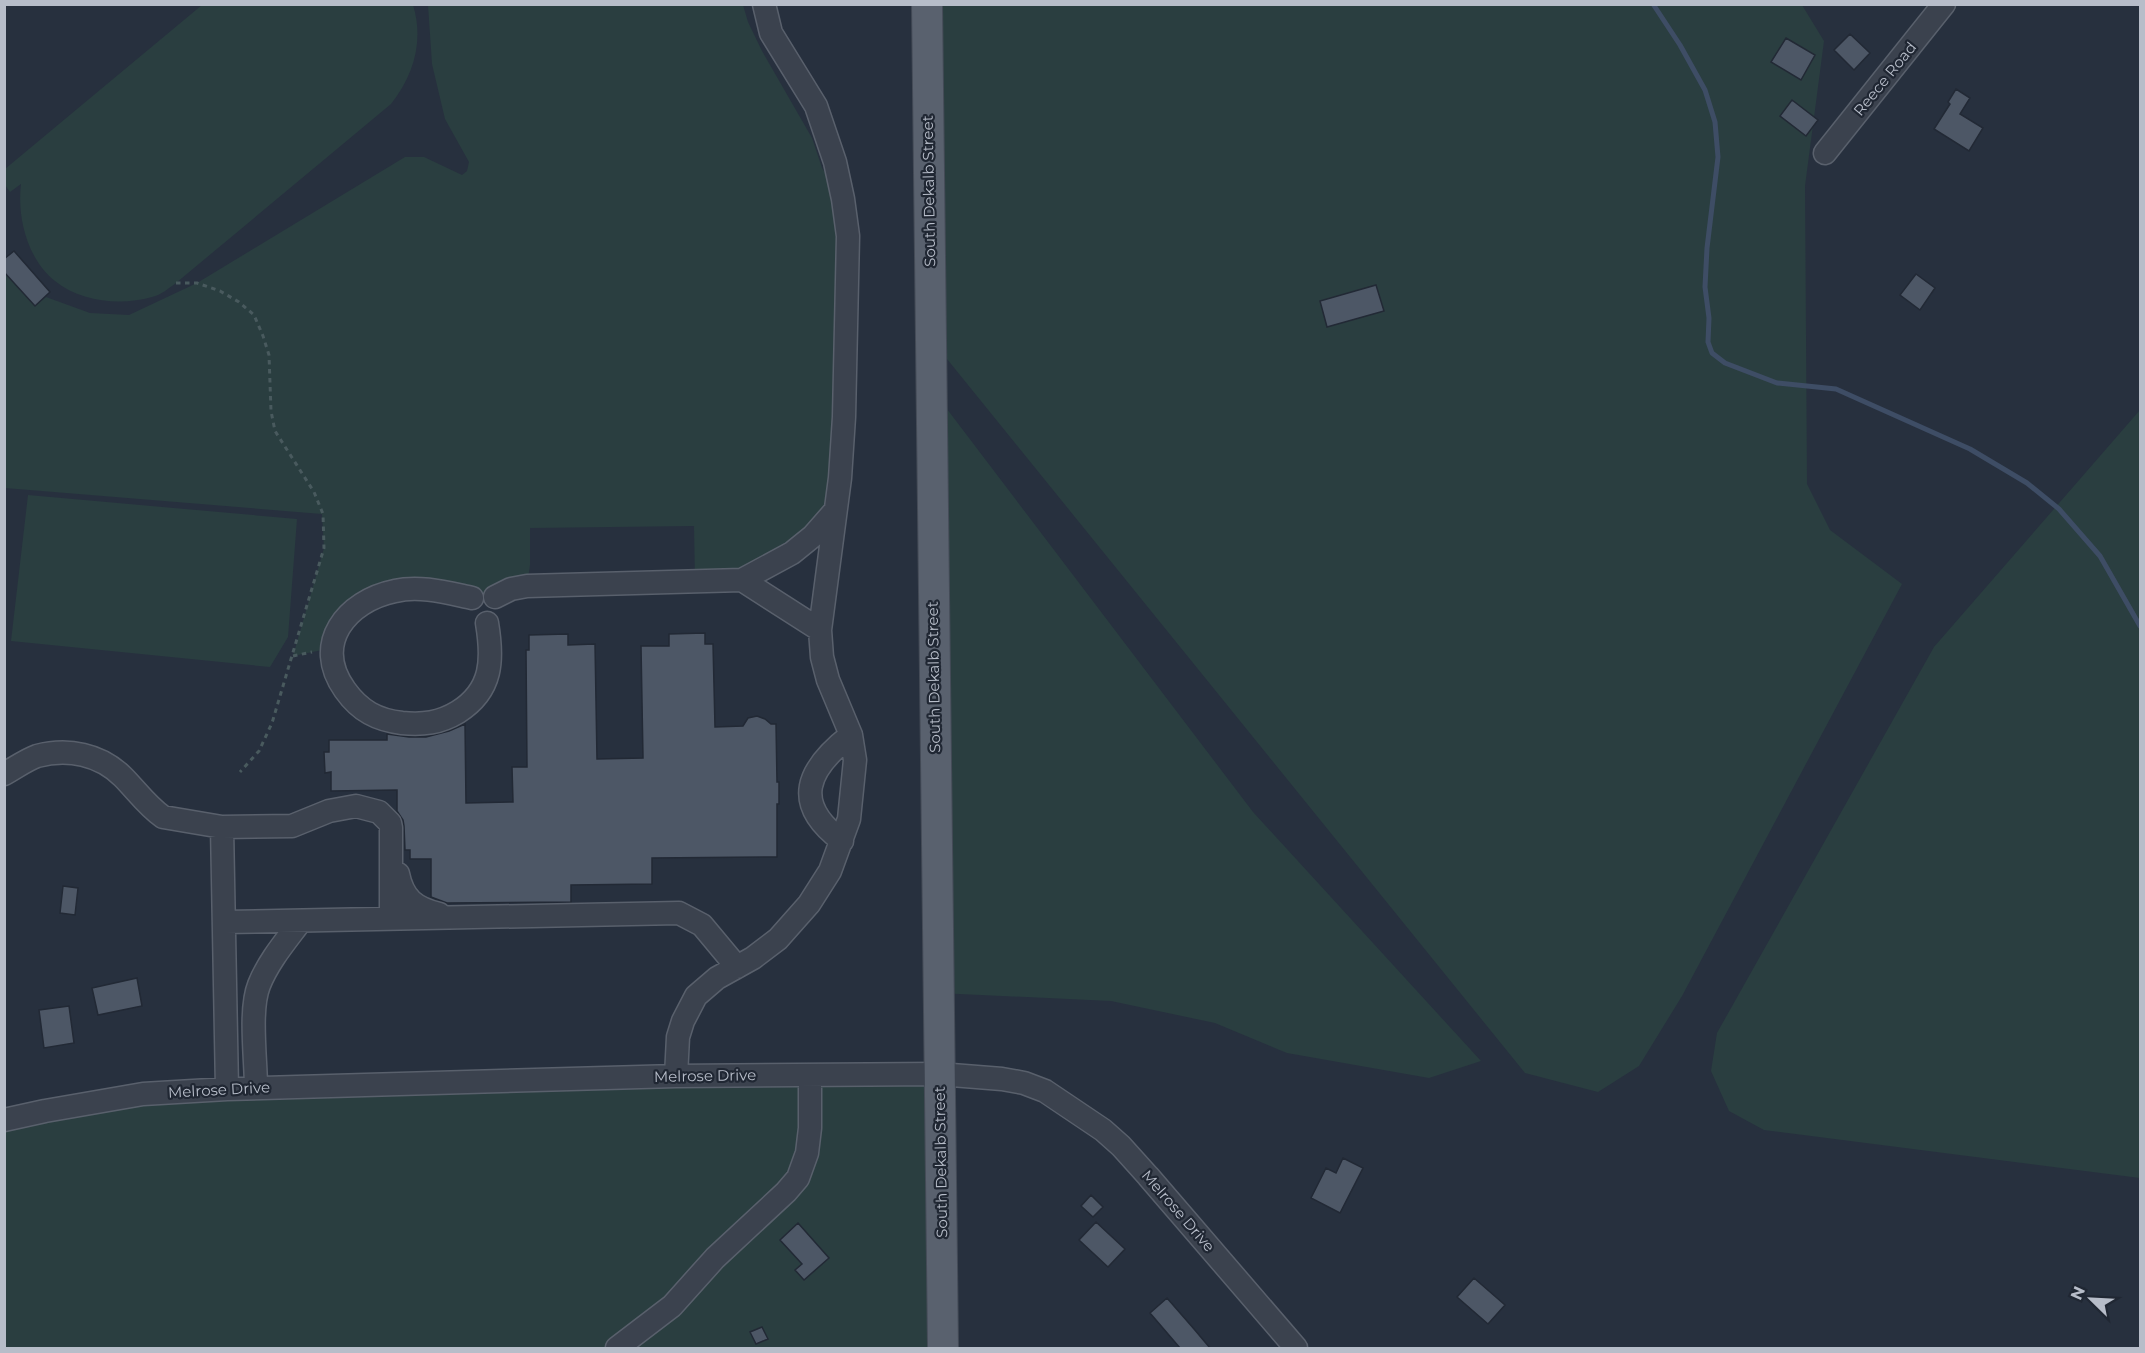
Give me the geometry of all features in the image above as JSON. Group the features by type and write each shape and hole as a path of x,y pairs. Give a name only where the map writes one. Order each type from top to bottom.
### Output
{"main road":[{"name":"South Dekalb Street","path":"927,4 943,1348"}],"street":[{"path":"676,1076 678,1037 696,996 717,978 778,939 809,904 830,871 849,819 855,760 851,735 828,680 822,657 820,630 840,478 844,417 848,236 835,162 816,106 771,33 764,4"},
{"name":"Reece Road","path":"1825,153 1944,4"},
{"path":"495,597 499,610 496,617 487,623 478,622 471,616 469,609 472,598 478,594 485,593 495,597 510,589 527,586 742,580 792,553 813,536 834,512"},
{"path":"742,580 820,630"},
{"path":"472,598 437,591 407,590 396,591 359,605 346,615 332,649 333,670 337,680 359,706 375,718 415,724 441,721 466,707 488,678 491,645 487,623"},
{"path":"842,841 826,829 816,817 810,793 812,780 820,763 832,749 851,735"},
{"path":"4,774 37,757 60,753 87,754 105,762 122,776 154,811 163,817 222,827 291,826 344,807 366,807 379,812 390,823 391,918"},
{"path":"222,827 227,1089"},
{"path":"391,871 398,874 400,887 405,895 422,909 440,914 441,917"},
{"path":"225,922 679,913 702,925 737,967"},
{"path":"256,1088 255,1018 259,986 269,965 300,922"},
{"name":"Melrose Drive","path":"4,1120 143,1094 227,1089 676,1076 939,1074 1002,1078 1045,1091 1103,1131 1149,1176 1296,1348"},
{"path":"616,1348 672,1306 715,1258 798,1178 807,1153 810,1128 810,1075"}],"path":[{"path":"176,284 197,284 220,291 239,302 254,315 268,355 271,411 275,431 314,492 323,514 324,548 272,723 259,751 240,772"}],"green space":[{"path":"202,5 413,5 417,31 415,57 406,81 391,104 168,289 155,296 127,301 102,300 77,294 55,281 37,261 26,237 23,223 21,184 10,192 5,185 5,169"},
{"path":"428,5 743,5 748,22 762,51 812,138 822,168 843,199 834,512 742,580 695,581 694,526 530,528 530,565 527,586 478,594 377,597 332,648 293,656 324,548 322,514 5,488 4,272 35,306 46,297 90,313 129,315 197,283 405,157 424,157 462,175 467,171 469,162 445,119 432,64"},
{"path":"927,5 1802,5 1824,41 1805,186 1807,484 1830,530 1902,584 1682,996 1639,1066 1598,1092 1525,1073 930,338"},
{"path":"931,388 1253,812 1481,1061 1429,1078 1287,1053 1215,1023 1111,1001 938,993"},
{"path":"2140,410 2140,1178 1764,1130 1729,1111 1711,1071 1717,1033 1934,647"},
{"path":"28,495 297,519 288,637 270,667 11,641"},
{"path":"939,1074 943,1348 5,1348 4,1120 103,1102"}],"building":[{"path":"1850,34 1870,53 1854,70 1834,50"},
{"path":"1786,38 1815,55 1801,80 1771,62"},
{"path":"1956,89 1970,98 1960,114 1983,128 1969,151 1934,129 1950,104 1948,102"},
{"path":"1792,100 1818,120 1806,136 1780,116"},
{"path":"14,251 50,292 35,306 4,272 4,259"},
{"path":"1916,274 1935,288 1920,310 1900,295"},
{"path":"1376,285 1384,311 1327,327 1320,301"},
{"path":"705,633 705,644 713,644 715,727 743,726 748,718 757,716 771,724 776,724 777,782 779,782 777,857 652,858 652,884 571,885 571,902 447,903 431,897 431,859 410,859 410,850 405,850 403,820 397,811 397,790 331,791 331,772 325,773 324,752 329,752 329,740 387,740 387,734 426,737 465,724 466,803 513,802 512,767 527,767 526,650 529,650 529,635 568,634 568,645 595,644 597,759 643,758 641,646 669,646 669,634"},
{"path":"63,886 78,888 75,915 60,913"},
{"path":"137,978 142,1006 98,1015 92,988"},
{"path":"69,1006 74,1043 44,1048 39,1010"},
{"path":"1343,1158 1363,1168 1340,1213 1311,1198 1326,1168 1336,1173"},
{"path":"1091,1195 1103,1207 1093,1217 1081,1206"},
{"path":"1096,1222 1125,1249 1108,1267 1079,1240"},
{"path":"798,1223 829,1258 804,1280 795,1270 802,1264 780,1240"},
{"path":"1474,1278 1505,1305 1488,1324 1457,1297"},
{"path":"1167,1298 1210,1348 1180,1348 1150,1313"},
{"path":"762,1327 768,1339 756,1344 750,1332"}],"waterway":[{"path":"1653,4 1680,45 1705,90 1715,122 1718,157 1707,248 1705,287 1709,318 1708,342 1712,353 1725,363 1777,383 1836,389 1970,449 2027,483 2059,509 2100,556 2140,626"}]}
